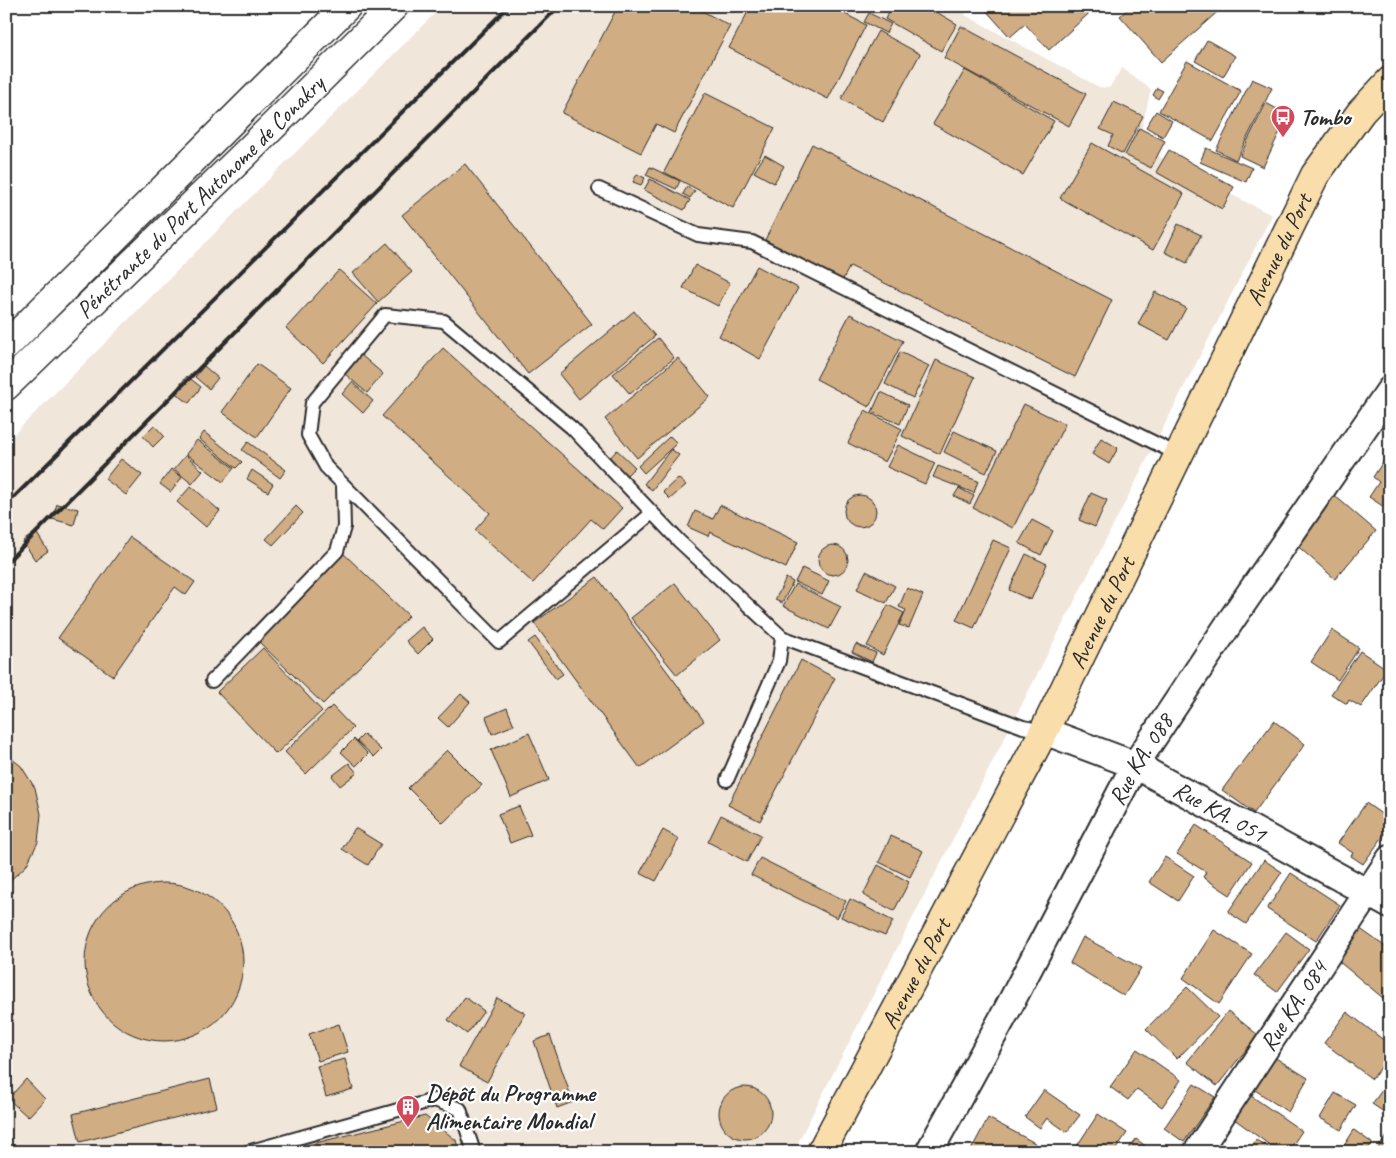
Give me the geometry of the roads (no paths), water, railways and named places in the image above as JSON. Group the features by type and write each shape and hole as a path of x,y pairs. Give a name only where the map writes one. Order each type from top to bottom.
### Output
{"main road":[{"name":"Avenue du Port","path":"821,1152 1044,731 1316,176 1361,112 1390,81"}],"street":[{"name":"Pénétrante du Port Autonome de Conakry","path":"6,346 347,6"},
{"name":"Pénétrante du Port Autonome de Conakry","path":"6,386 237,162 394,6"},
{"name":"Rue KA. 088","path":"929,1152 1007,1010 1135,765 1232,619 1390,390"},
{"name":"Rue KA. 051","path":"1044,731 1135,765 1379,899"},
{"name":"Rue KA. 084","path":"1198,1152 1379,899 1390,859"}],"lane":[{"path":"599,189 698,235 752,242 1179,455"},
{"path":"652,513 499,642 326,467 308,435 312,403 385,315 444,321 572,428 686,548 782,637 1023,727 1044,731"},
{"path":"212,682 337,551 344,527 343,485"},
{"path":"727,780 780,661 782,637"},
{"path":"247,1152 434,1100 460,1109 474,1152"}],"railway":[{"path":"6,505 509,6"},
{"path":"6,563 559,6"}],"place":[{"name":"Tombo","path":"1283,138"},
{"name":"Dépôt du Programme Alimentaire Mondial","path":"408,1128"}]}
